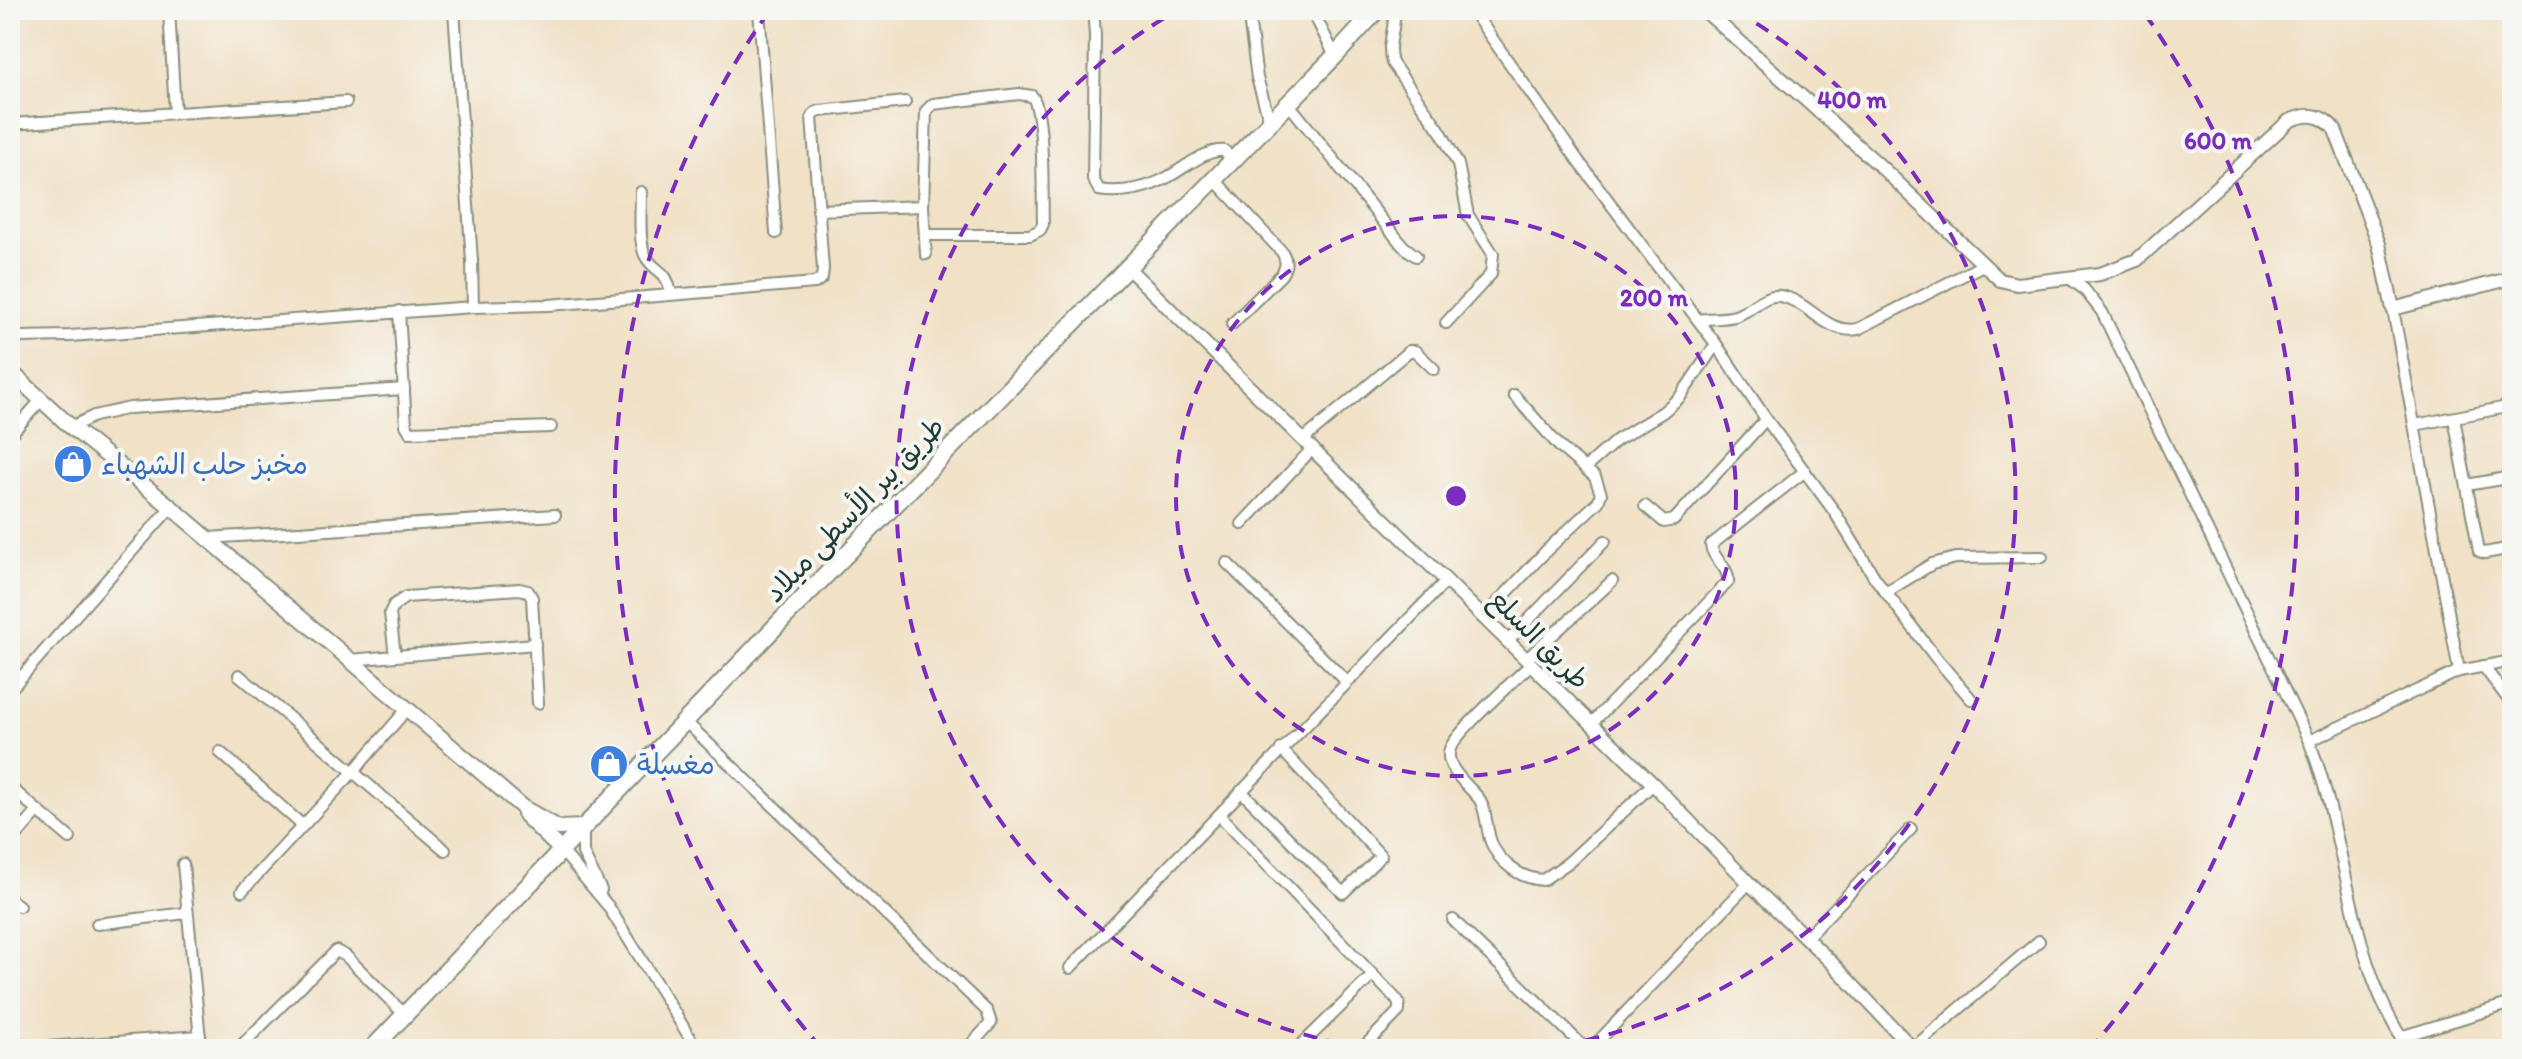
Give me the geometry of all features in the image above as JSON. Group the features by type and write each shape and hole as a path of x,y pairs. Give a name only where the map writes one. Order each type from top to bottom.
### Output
{"main road":[{"name":"طريق بير الأسطى ميلاد","path":"372,1049 775,627 1377,10"},
{"path":"10,371 71,427 208,538 522,807 559,828 584,827"},
{"path":"522,807 524,814 562,851"}],"street":[{"path":"169,10 175,112"},
{"path":"454,10 473,307"},
{"path":"759,10 776,233"},
{"path":"1093,10 1095,186 1106,192 1136,189 1164,180 1218,150 1225,151 1231,161"},
{"path":"1248,10 1257,78 1270,122"},
{"path":"1312,10 1335,56"},
{"path":"1394,10 1388,52 1392,63 1441,132 1458,164 1468,215 1493,254 1491,274 1446,323"},
{"path":"1472,10 1577,159 1716,344 1766,419 1834,511 1886,592 1971,699"},
{"path":"1704,10 1878,164 2000,280 2017,284 2100,274 2137,260 2289,121 2302,115 2322,117 2335,130 2379,244 2459,671"},
{"path":"925,235 1030,235 1040,230 1043,224 1039,121 1037,104 1032,96 1019,94 929,107 925,116 923,206 926,254"},
{"path":"10,124 346,102"},
{"path":"10,342 19,337 399,311 549,305 815,283 822,278 823,269 812,123 815,113 905,102"},
{"path":"1288,103 1403,246 1416,256"},
{"path":"1214,179 1287,261 1281,275 1232,324"},
{"path":"641,192 642,248 648,260 666,275 671,294"},
{"path":"818,210 923,206"},
{"path":"1698,320 1740,315 1765,298 1776,295 1789,298 1833,327 1847,331 1858,329 1983,265"},
{"name":"طريق السلع","path":"1127,267 1653,784 1913,1049"},
{"path":"2069,278 2084,289 2102,312 2309,741 2321,776 2370,969 2390,1020 2409,1049"},
{"path":"2393,309 2512,278"},
{"path":"399,311 406,425 410,432 551,427"},
{"path":"1585,468 1617,440 1663,412 1680,397 1716,344"},
{"path":"1242,524 1308,443 1409,351 1415,351 1434,369"},
{"path":"71,427 94,416 130,408 404,389"},
{"path":"1484,617 1547,550 1598,502 1601,494 1595,477 1560,447 1514,395"},
{"path":"10,435 42,399"},
{"path":"2415,425 2512,406"},
{"path":"2454,418 2479,551 2485,553 2512,548"},
{"path":"1645,506 1664,522 1674,520 1766,419"},
{"path":"1591,724 1728,582 1728,573 1712,553 1711,545 1805,471"},
{"path":"2467,485 2512,477"},
{"path":"10,690 171,507"},
{"path":"208,538 555,515"},
{"path":"1508,641 1605,541"},
{"path":"1886,592 1932,564 1956,558 2042,557"},
{"path":"1227,563 1347,682"},
{"path":"1070,968 1447,580"},
{"path":"1612,581 1567,624 1555,630 1461,733 1450,749 1450,760 1484,809 1492,845 1501,858 1514,871 1543,880 1569,862 1653,784"},
{"path":"395,656 390,613 394,605 406,597 519,589 528,591 532,598 538,703"},
{"path":"350,660 535,644"},
{"path":"2309,741 2459,671 2512,661"},
{"path":"2483,666 2512,704"},
{"path":"239,675 445,850"},
{"path":"242,891 407,709"},
{"path":"686,722 987,1011 991,1023 967,1049"},
{"path":"1241,791 1343,893 1381,856 1281,749"},
{"path":"220,752 302,825"},
{"path":"10,787 70,838"},
{"path":"10,843 37,812"},
{"path":"1219,815 1397,1000 1399,1011 1362,1049"},
{"path":"584,827 583,853 608,906 697,1049"},
{"path":"1806,938 1911,829"},
{"path":"562,851 608,906"},
{"path":"183,864 201,1049"},
{"path":"1453,920 1589,1049 1749,883"},
{"path":"97,924 186,913"},
{"path":"1913,1049 2039,941"},
{"path":"238,1049 336,951 346,956 405,1015"},
{"path":"1297,1049 1373,975"},
{"path":"2400,1037 2512,1003"},
{"path":"19,1049 200,1036"}],"place":[{"name":"مخبز حلب الشهباء","path":"73,464"},
{"name":"مغسلة","path":"609,764"}]}
